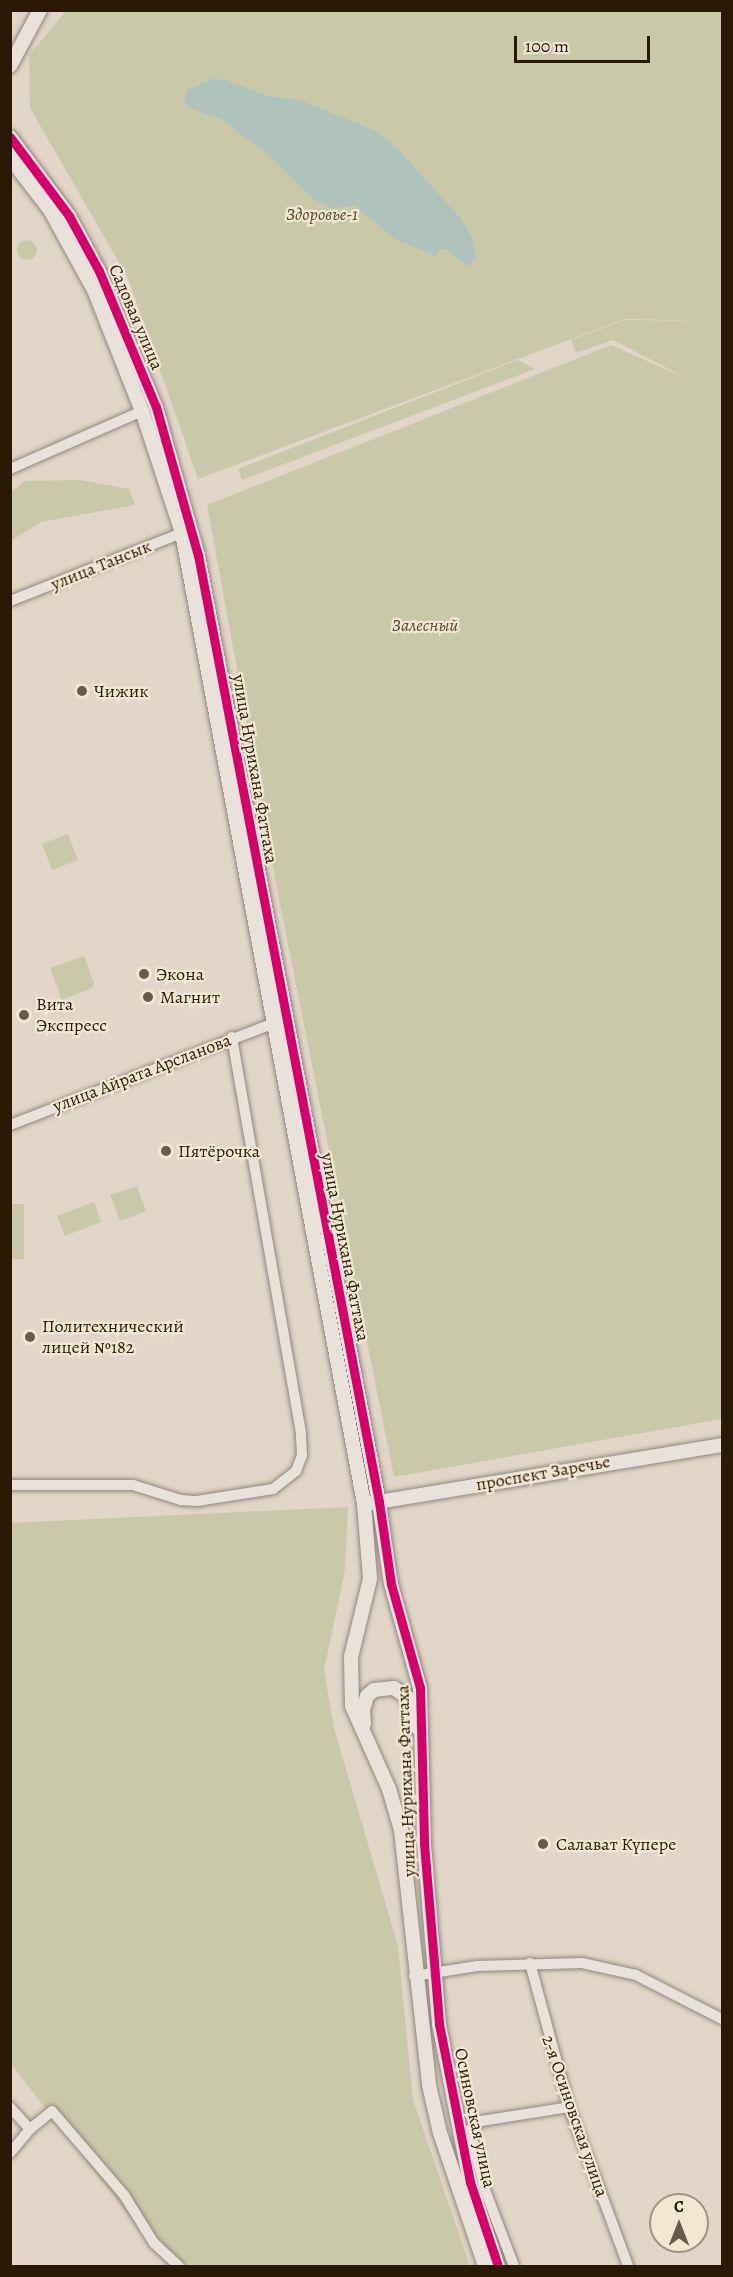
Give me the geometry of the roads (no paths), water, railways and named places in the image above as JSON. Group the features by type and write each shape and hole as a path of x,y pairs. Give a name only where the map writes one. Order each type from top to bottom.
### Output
{"street":[{"path":"10,66 40,10"},
{"name":"Садовая улица","path":"10,136 69,216 99,271 156,407 187,531"},
{"name":"Садовая улица","path":"10,158 55,218 94,290 187,531"},
{"path":"10,469 142,411"},
{"name":"улица Тансык","path":"10,602 187,531"},
{"name":"улица Нурихана Фаттаха","path":"187,531 280,1021 364,1504 370,1579 350,1676 352,1706 388,1789 400,1830 414,1976"},
{"name":"улица Нурихана Фаттаха","path":"280,1021 379,1502 397,1611 420,1688 433,1973"},
{"name":"улица Айрата Арсланова","path":"10,1125 232,1037 280,1021"},
{"path":"10,1485 134,1485 181,1500 197,1501 273,1489 296,1471 302,1455 301,1433 232,1037"},
{"name":"проспект Заречье","path":"364,1504 723,1445"},
{"path":"365,1735 363,1710 367,1696 374,1690 394,1688 407,1697 421,1737"},
{"path":"414,1976 530,1963 582,1963 636,1975 723,2019"},
{"name":"2-я Осиновская улица","path":"530,1963 568,2107 628,2266"},
{"name":"Осиновская улица","path":"433,1973 468,2172 498,2266"},
{"name":"Осиновская улица","path":"414,1976 440,2133 484,2266"},
{"path":"10,2107 30,2129"},
{"path":"514,2266 485,2190 470,2130 481,2121 568,2107"},
{"path":"10,2153 30,2129 52,2111 124,2195 154,2243 179,2266"}],"place":[{"name":"Чижик","path":"82,691"},
{"name":"Экона","path":"144,974"},
{"name":"Магнит","path":"148,997"},
{"name":"Вита Экспресс","path":"24,1015"},
{"name":"Пятёрочка","path":"166,1151"},
{"name":"Политехнический лицей №182","path":"30,1337"},
{"name":"Салават Күпере","path":"543,1844"}],"park label":[{"name":"Здоровье-1","path":"322,214"},
{"name":"Залесный","path":"425,625"}]}
